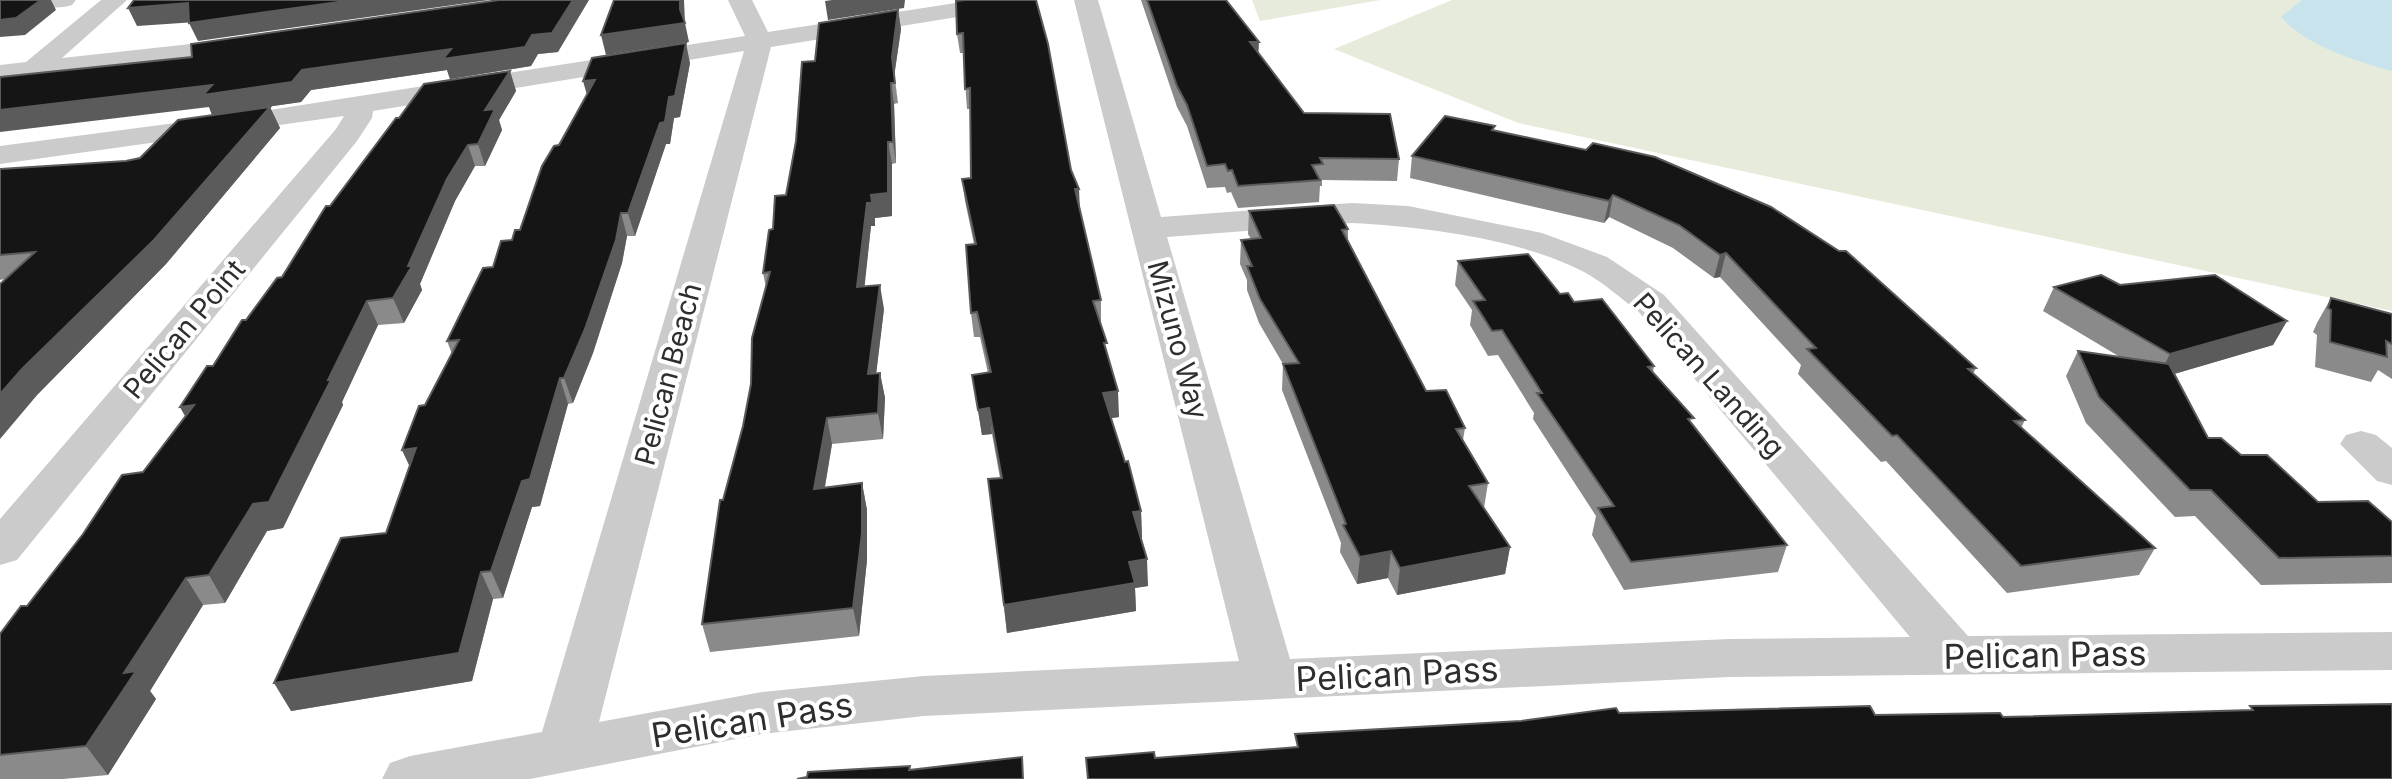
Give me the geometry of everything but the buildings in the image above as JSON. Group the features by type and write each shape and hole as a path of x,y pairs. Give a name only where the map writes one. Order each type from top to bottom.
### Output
{"street":[{"path":"0,4 64,0"},
{"path":"33,70 115,0"},
{"path":"740,0 760,41"},
{"path":"0,155 359,105 1020,0"},
{"name":"Mizuno Way","path":"1086,0 1270,680"},
{"path":"0,73 278,41"},
{"name":"Pelican Beach","path":"564,750 760,41"},
{"name":"Pelican Point","path":"0,549 347,135 358,118 359,105"},
{"name":"Pelican Landing","path":"1148,228 1352,213 1408,216 1530,240 1595,264 1651,303 1955,656"},
{"name":"Pelican Pass","path":"410,779 762,713 924,696 1729,658 2392,651"}],"green space":[{"path":"1252,0 1380,0 1260,21"},
{"path":"1452,0 2392,0 2392,311 1518,123 1334,49"}],"water":[{"path":"2302,0 2392,0 2392,71 2332,51 2292,27 2281,17"}]}
